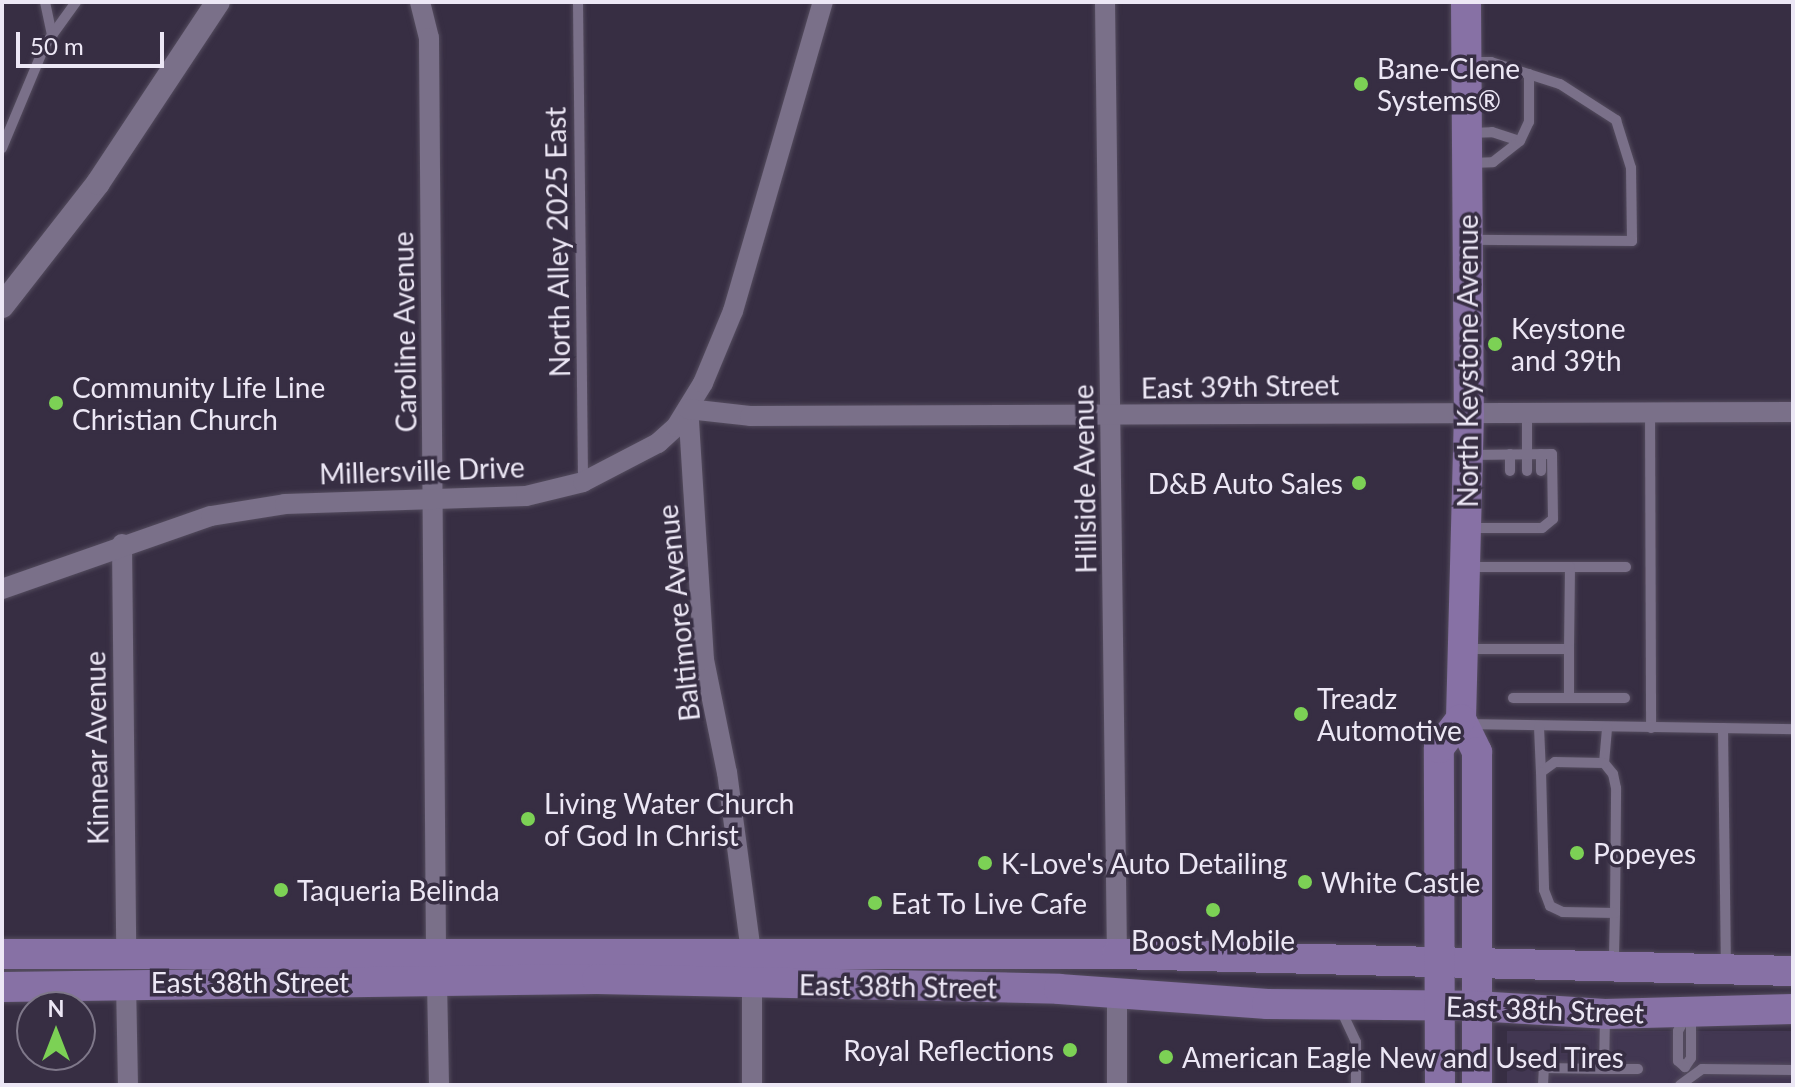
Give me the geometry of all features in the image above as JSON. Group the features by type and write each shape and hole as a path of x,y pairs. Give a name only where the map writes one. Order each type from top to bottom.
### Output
{"main road":[{"name":"North Keystone Avenue","path":"1466,2 1469,413 1462,721 1477,752 1477,1085"},
{"path":"1440,1085 1439,748 1462,721"},
{"name":"East 38th Street","path":"2,954 436,950 1117,954 1793,971"},
{"name":"East 38th Street","path":"2,987 126,982 752,982 1338,1005 1476,1006 1684,1017 1793,1009"}],"street":[{"path":"2,306 98,183 218,2"},
{"name":"Caroline Avenue","path":"420,2 429,38 435,501 436,950"},
{"name":"Millersville Drive","path":"2,589 194,520 259,507 509,499 583,482 650,448 688,409 736,301 823,2"},
{"name":"Hillside Avenue","path":"1105,2 1117,954"},
{"name":"East 39th Street","path":"688,409 750,416 1793,412"},
{"name":"Baltimore Avenue","path":"688,409 704,660 727,773 751,952"},
{"name":"Kinnear Avenue","path":"122,544 126,951"},
{"path":"437,981 439,1085"},
{"path":"126,982 128,1085"},
{"path":"752,982 752,1085"},
{"path":"1117,995 1117,1085"}],"lane":[{"path":"45,2 52,36"},
{"path":"2,148 52,36 76,2"},
{"name":"North Alley 2025 East","path":"578,2 583,482"},
{"path":"1467,62 1491,62 1560,84 1616,120 1631,168 1632,241 1469,240"},
{"path":"1468,163 1493,162 1520,141 1529,122 1529,74"},
{"path":"1467,133 1492,132 1520,141"},
{"path":"1650,412 1651,728"},
{"path":"1527,413 1527,471"},
{"path":"1510,454 1510,471"},
{"path":"1541,454 1541,471"},
{"path":"1466,528 1510,522 1527,528 1553,519 1552,454 1468,455"},
{"path":"1527,516 1527,528"},
{"path":"1465,567 1626,567"},
{"path":"1569,698 1570,567"},
{"path":"1463,649 1569,649"},
{"path":"1513,698 1625,698"},
{"path":"1462,721 1539,727 1793,729"},
{"path":"1539,727 1544,890 1550,906 1563,912 1615,913"},
{"path":"1607,727 1604,763 1616,788 1614,965"},
{"path":"1723,728 1726,970"},
{"path":"1541,772 1555,762 1604,763"},
{"path":"1338,1005 1356,1042 1356,1085"},
{"path":"1604,1069 1605,1014"},
{"path":"1684,1017 1678,1025 1678,1061 1684,1077 1702,1069 1793,1070"},
{"path":"1543,1085 1544,1068 1638,1069"}],"shaded area":[{"path":"1507,1031 1793,1031 1793,1085 1507,1085"}],"place":[{"name":"Bane-Clene Systems®","path":"1361,84"},
{"name":"Keystone and 39th","path":"1495,344"},
{"name":"Community Life Line Christian Church","path":"56,403"},
{"name":"D&B Auto Sales","path":"1359,483"},
{"name":"Treadz Automotive","path":"1301,714"},
{"name":"Living Water Church of God In Christ","path":"528,819"},
{"name":"Popeyes","path":"1577,853"},
{"name":"K-Love's Auto Detailing","path":"985,863"},
{"name":"White Castle","path":"1305,882"},
{"name":"Taqueria Belinda","path":"281,890"},
{"name":"Eat To Live Cafe","path":"875,903"},
{"name":"Boost Mobile","path":"1213,910"},
{"name":"Royal Reflections","path":"1070,1050"},
{"name":"American Eagle New and Used Tires","path":"1166,1057"}]}
